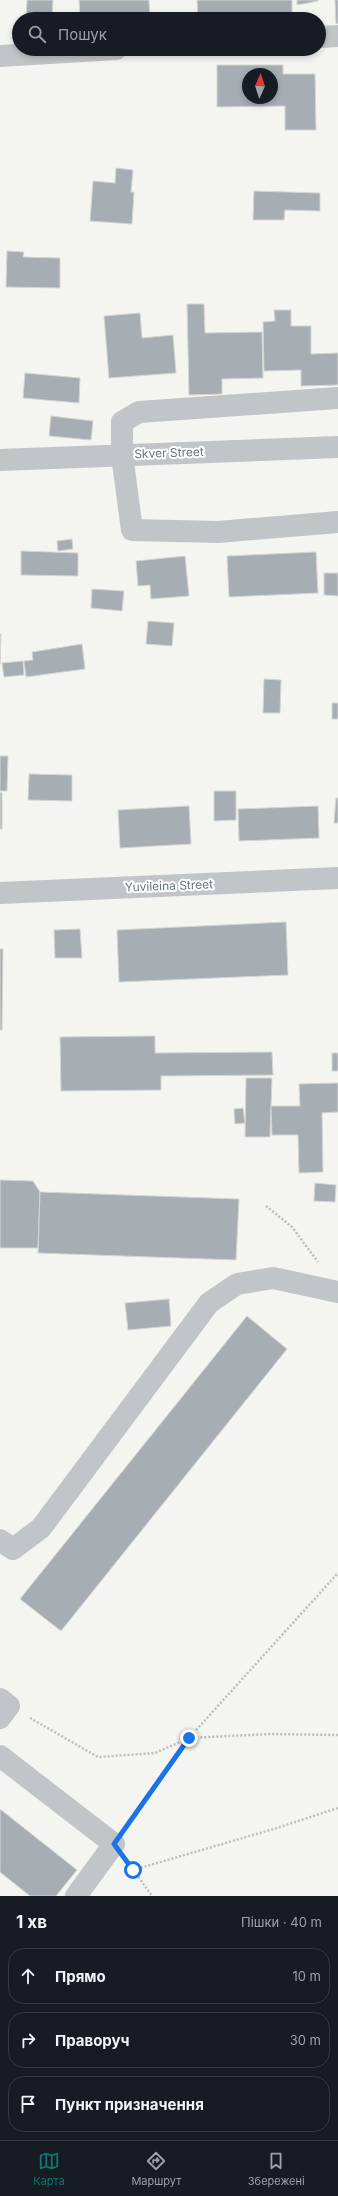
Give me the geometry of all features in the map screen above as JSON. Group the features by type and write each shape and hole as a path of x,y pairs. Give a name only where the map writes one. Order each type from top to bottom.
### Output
{"street":[{"path":"326,37 338,36"},
{"path":"0,56 12,55"},
{"path":"338,398 139,412 122,422 122,455 132,530 218,532 338,522"},
{"name":"Skver Street","path":"0,460 338,447"},
{"name":"Yuvileina Street","path":"0,893 338,878"},
{"path":"0,1540 13,1549 40,1528 209,1303 237,1284 273,1278 338,1292"},
{"path":"0,1756 114,1844 76,1896"}],"path":[{"path":"266,1206 292,1226 320,1264"},
{"path":"152,1896 114,1844 189,1738 338,1573"},
{"path":"3,1708 98,1757 155,1753 189,1738 270,1734 338,1735"},
{"path":"133,1870 277,1828 338,1808"}],"building":[{"path":"27,0 53,0 52,12 26,12"},
{"path":"79,0 149,0 150,12 80,12"},
{"path":"197,0 292,0 292,12 198,12"},
{"path":"297,0 318,0 318,1 297,5"},
{"path":"335,0 338,0 338,23 336,24"},
{"path":"217,65 283,65 283,74 315,74 316,130 285,130 285,106 217,107"},
{"path":"116,168 133,170 131,192 134,192 132,224 90,221 93,181 115,183"},
{"path":"254,191 320,193 320,211 285,210 284,220 253,220"},
{"path":"7,251 24,252 23,257 60,258 60,288 6,287"},
{"path":"187,304 204,304 205,333 262,332 263,378 222,379 222,394 189,395"},
{"path":"274,310 291,310 291,326 311,326 311,354 338,353 338,385 301,386 301,370 264,371 263,322 275,321"},
{"path":"140,313 142,338 173,335 176,373 109,378 104,316"},
{"path":"25,373 80,378 79,403 23,398"},
{"path":"51,416 93,421 91,440 49,436"},
{"path":"72,539 73,549 58,551 57,541"},
{"path":"21,551 78,553 78,576 21,575"},
{"path":"316,552 318,593 229,597 227,556"},
{"path":"185,556 189,596 151,599 150,585 138,586 136,561"},
{"path":"324,573 338,573 338,596 324,595"},
{"path":"92,589 124,591 122,611 91,608"},
{"path":"148,621 174,623 172,646 146,644"},
{"path":"0,634 1,634 0,664"},
{"path":"82,644 85,669 26,677 24,661 33,660 32,652"},
{"path":"23,661 24,675 4,677 2,663"},
{"path":"264,679 281,680 280,713 263,713"},
{"path":"332,703 338,703 338,719 332,719"},
{"path":"0,756 8,756 7,791 0,791"},
{"path":"29,774 72,775 72,801 28,800"},
{"path":"214,791 236,791 236,820 214,821"},
{"path":"0,792 2,793 2,829 0,829"},
{"path":"336,798 338,798 338,823 334,823"},
{"path":"189,806 191,844 120,848 118,810"},
{"path":"318,806 319,838 239,841 238,809"},
{"path":"286,922 288,975 119,982 117,930"},
{"path":"80,929 82,958 55,958 54,930"},
{"path":"0,949 3,949 2,1030 0,1030"},
{"path":"155,1036 155,1053 272,1052 273,1075 161,1076 161,1090 61,1091 60,1037"},
{"path":"332,1053 338,1053 338,1071 332,1071"},
{"path":"246,1078 272,1078 270,1137 245,1137"},
{"path":"338,1083 338,1112 322,1113 323,1172 299,1173 298,1135 272,1135 271,1106 300,1106 299,1084"},
{"path":"243,1108 245,1123 235,1124 234,1109"},
{"path":"0,1180 33,1181 40,1192 38,1248 0,1248"},
{"path":"315,1183 336,1185 335,1202 314,1201"},
{"path":"40,1192 239,1199 236,1260 38,1253"},
{"path":"169,1299 171,1326 128,1330 125,1303"},
{"path":"247,1316 287,1349 61,1631 20,1599"},
{"path":"0,1809 77,1870 56,1896 30,1896 0,1872"}],"route":[{"path":"133,1870 114,1844 189,1738"}]}
